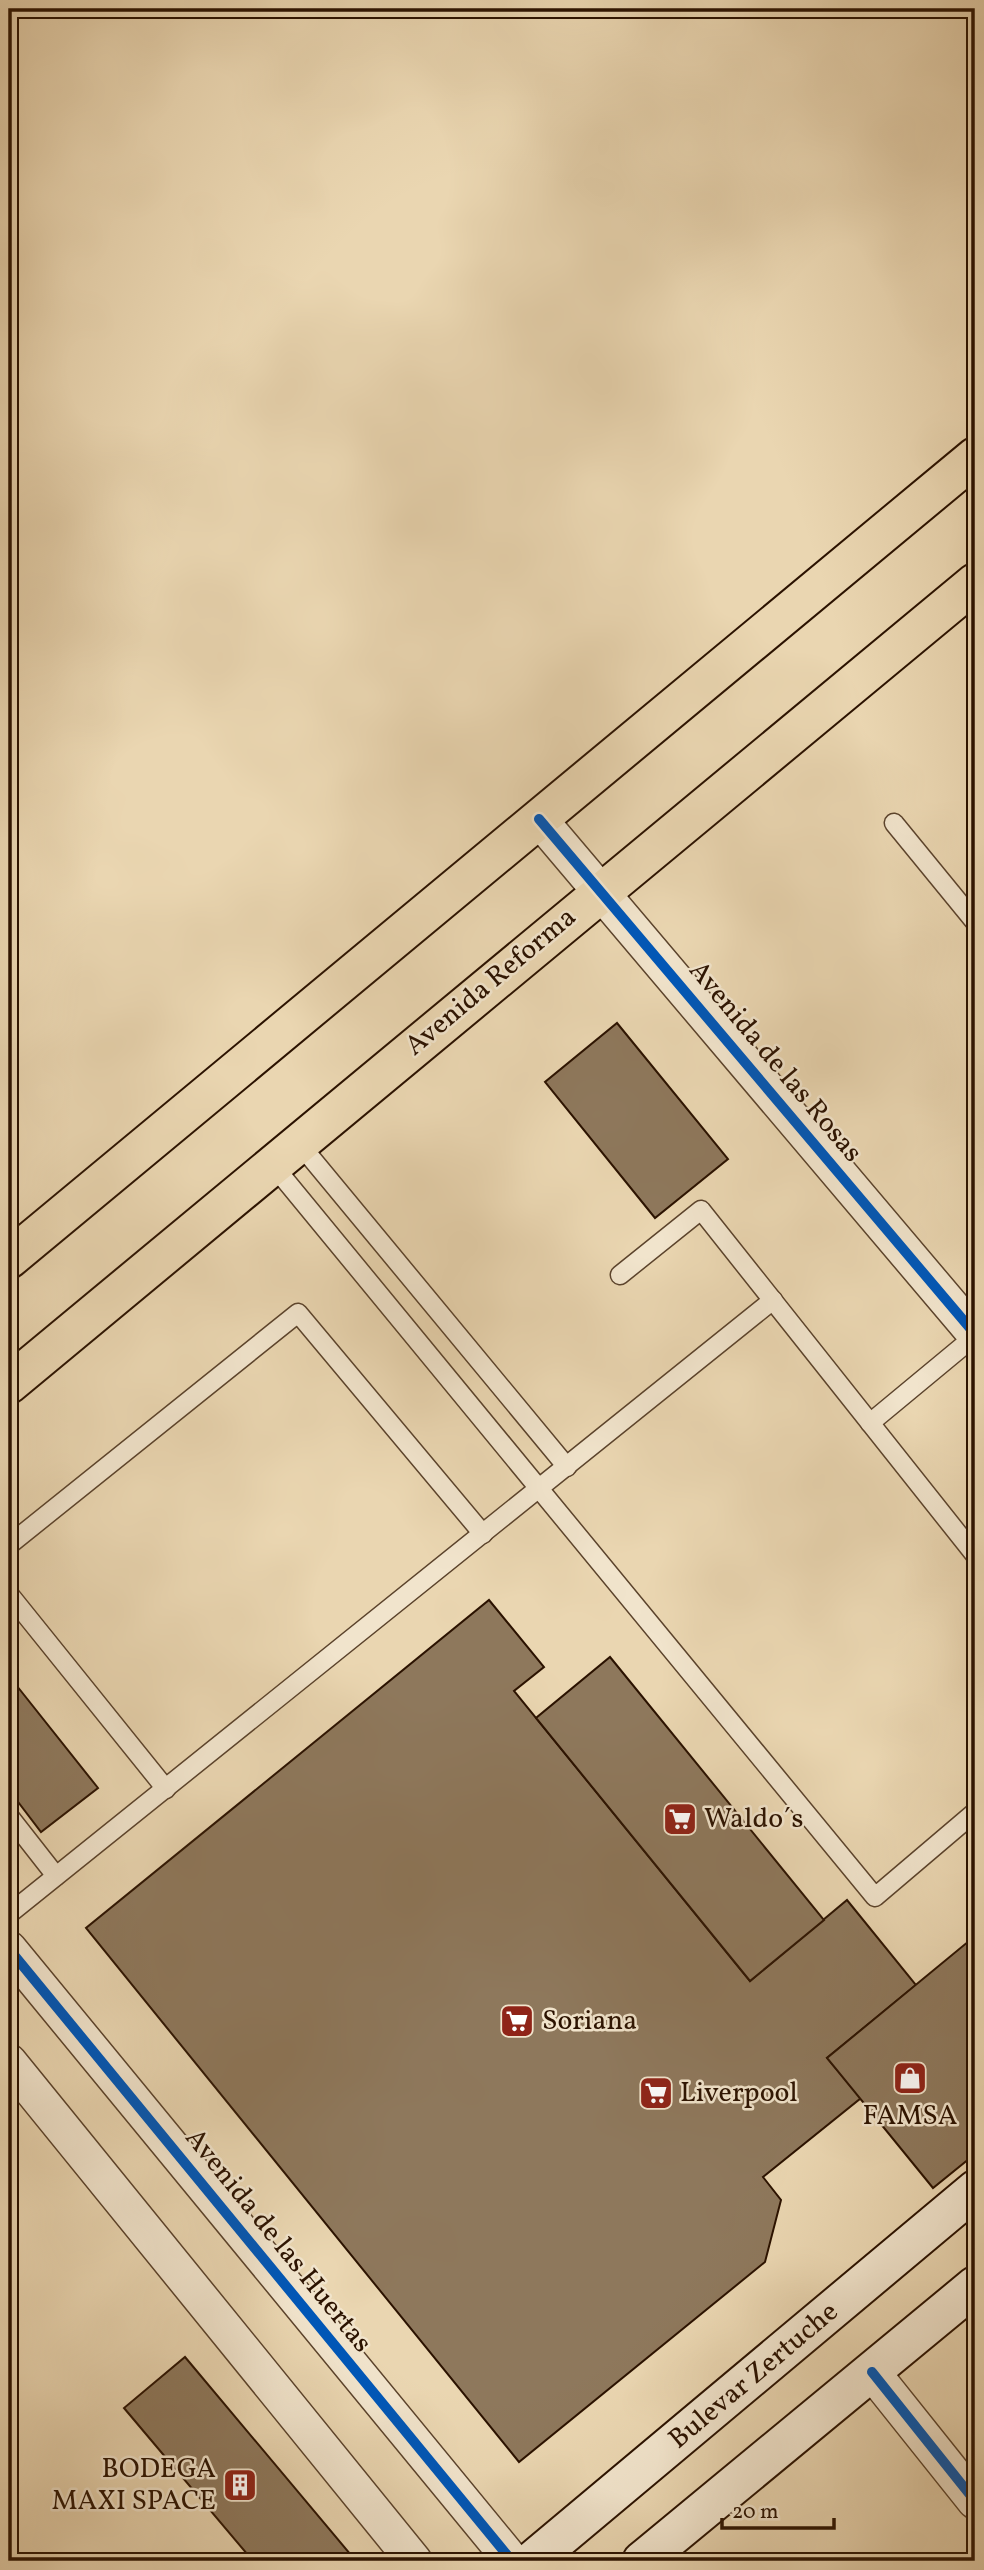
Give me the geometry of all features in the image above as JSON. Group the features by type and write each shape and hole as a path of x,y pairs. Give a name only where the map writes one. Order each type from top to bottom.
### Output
{"highway":[{"path":"9,1259 975,457"},
{"name":"Avenida Reforma","path":"9,1384 975,583"}],"main road":[{"name":"Bulevar Zertuche","path":"532,2561 975,2190"},
{"path":"642,2561 975,2286"}],"street":[{"name":"Avenida de las Rosas","path":"539,819 975,1335"},
{"name":"Avenida de las Huertas","path":"9,1949 512,2561"},
{"path":"9,2062 414,2561"},
{"path":"872,2372 975,2501"}],"lane":[{"path":"894,822 975,922"},
{"path":"285,1153 567,1467"},
{"path":"285,1153 538,1490 875,1897 975,1812"},
{"path":"620,1275 701,1210 975,1555"},
{"path":"9,1914 773,1300"},
{"path":"9,1545 298,1313 483,1534"},
{"path":"870,1423 975,1335"},
{"path":"9,1594 166,1789"},
{"path":"9,1816 56,1876"}],"building":[{"path":"617,1023 728,1159 655,1218 545,1082"},
{"name":"Soriana","path":"489,1600 544,1667 514,1691 750,1981 847,1900 916,1985 827,2058 861,2098 763,2177 781,2200 765,2262 519,2462 86,1928"},
{"name":"Waldo´s","path":"610,1657 824,1920 750,1981 536,1718"},
{"path":"9,1676 98,1788 41,1832 9,1790"},
{"name":"FAMSA","path":"975,1936 975,2154 933,2188 827,2058"},
{"name":"BODEGA MAXI SPACE","path":"185,2357 356,2561 253,2561 124,2408"}],"cycle path":[{"path":"539,819 975,1334"},
{"path":"9,1949 512,2561"},
{"path":"872,2372 975,2501"}],"place":[{"name":"Waldo´s","path":"680,1819"},
{"name":"Soriana","path":"517,2021"},
{"name":"FAMSA","path":"910,2078"},
{"name":"Liverpool","path":"656,2093"},
{"name":"BODEGA MAXI SPACE","path":"240,2485"}]}
